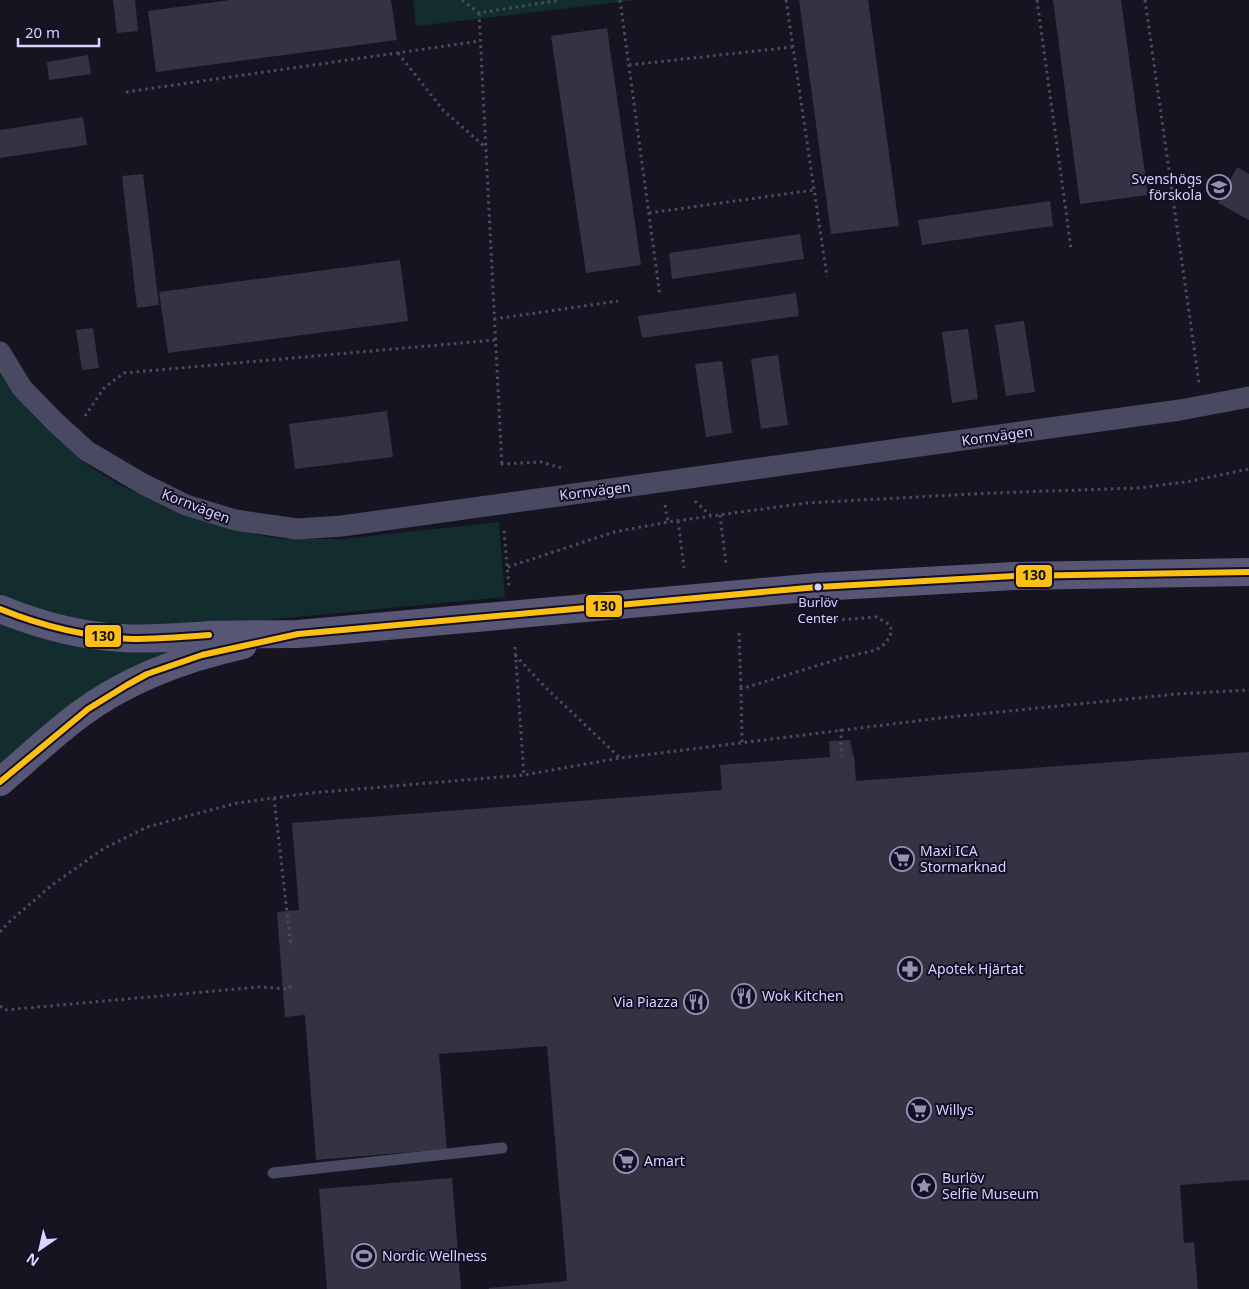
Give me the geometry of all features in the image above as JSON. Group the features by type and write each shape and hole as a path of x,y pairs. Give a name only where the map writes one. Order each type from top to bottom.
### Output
{"main road":[{"path":"0,609 50,627 90,635 121,638 298,634 818,587 1014,576 1249,572"},
{"path":"0,782 80,715 148,674 173,664 230,648 298,634"}],"street":[{"name":"Kornvägen","path":"0,352 22,388 86,451 143,484 186,504 235,520 298,529 342,526 672,482 1180,410 1249,397"}],"lane":[{"path":"272,1173 502,1148"}],"path":[{"path":"462,0 479,13 561,0"},
{"path":"620,0 660,296"},
{"path":"786,0 827,276"},
{"path":"1037,0 1071,248"},
{"path":"1145,0 1202,406"},
{"path":"479,13 502,466 541,462"},
{"path":"126,92 480,41"},
{"path":"629,65 793,47"},
{"path":"397,53 442,110 486,147"},
{"path":"649,213 814,190"},
{"path":"494,319 618,301"},
{"path":"71,437 104,388 124,373 495,340"},
{"path":"508,567 614,532 678,520 806,504 991,493 1137,488 1186,482 1249,469"},
{"path":"665,505 668,522"},
{"path":"720,515 726,564"},
{"path":"678,520 684,568"},
{"path":"504,531 509,588"},
{"path":"741,689 842,658 876,650 886,643 892,632 889,624 876,617 826,621"},
{"path":"739,633 742,742"},
{"path":"515,647 524,775"},
{"path":"515,655 544,686 620,758"},
{"path":"0,932 52,885 103,849 147,827 237,803 311,793 524,775 620,758 841,729 1177,694 1249,690"},
{"path":"841,729 841,756"},
{"path":"274,798 291,948"},
{"path":"0,1006 6,1010 259,987 289,990 292,984"}],"green space":[{"path":"413,0 636,0 416,26"},
{"path":"0,373 30,412 86,464 118,484 179,513 237,531 283,539 341,539 499,522 505,597 182,628 123,629 46,615 0,596"},
{"path":"0,618 184,645 0,770"}],"building":[{"path":"113,0 135,0 138,31 117,33"},
{"path":"230,0 391,0 397,40 156,72 148,11"},
{"path":"799,0 868,0 899,226 831,234"},
{"path":"1053,0 1121,0 1148,195 1080,204"},
{"path":"607,28 641,265 586,273 551,36"},
{"path":"88,55 91,74 49,80 47,62"},
{"path":"83,117 87,145 0,158 0,130"},
{"path":"1237,167 1249,174 1249,220 1218,203"},
{"path":"143,174 159,305 137,308 122,176"},
{"path":"1050,201 1053,226 922,245 918,220"},
{"path":"800,234 804,259 672,279 669,253"},
{"path":"400,260 408,321 168,353 159,292"},
{"path":"796,293 799,316 642,338 638,316"},
{"path":"1024,321 1035,392 1006,396 995,325"},
{"path":"93,328 99,368 82,370 76,330"},
{"path":"968,329 978,399 952,403 942,332"},
{"path":"778,355 788,425 761,429 751,359"},
{"path":"722,361 732,433 706,437 695,364"},
{"path":"387,411 393,457 295,469 289,424"},
{"path":"850,740 854,755 856,781 1249,752 1249,1180 1180,1185 1184,1243 1194,1242 1198,1289 489,1289 567,1281 547,1046 439,1054 447,1149 316,1160 305,1015 285,1017 277,912 299,910 292,823 722,790 720,765 830,757 829,741"},
{"path":"452,1178 461,1289 327,1289 319,1189"}],"transit line":[{"name":"130","path":"0,782 88,709 147,674 202,655 298,634 818,587 1014,576 1249,572"},
{"name":"130","path":"0,609 32,621 98,636 132,639 209,635"}],"place":[{"name":"Svenshögs förskola","path":"1219,187"},
{"name":"Burlöv Center","path":"818,587"},
{"name":"Maxi ICA Stormarknad","path":"902,859"},
{"name":"Apotek Hjärtat","path":"910,969"},
{"name":"Wok Kitchen","path":"744,996"},
{"name":"Via Piazza","path":"696,1002"},
{"name":"Willys","path":"919,1110"},
{"name":"Amart","path":"626,1161"},
{"name":"Burlöv Selfie Museum","path":"924,1186"},
{"name":"Nordic Wellness","path":"364,1256"}]}
